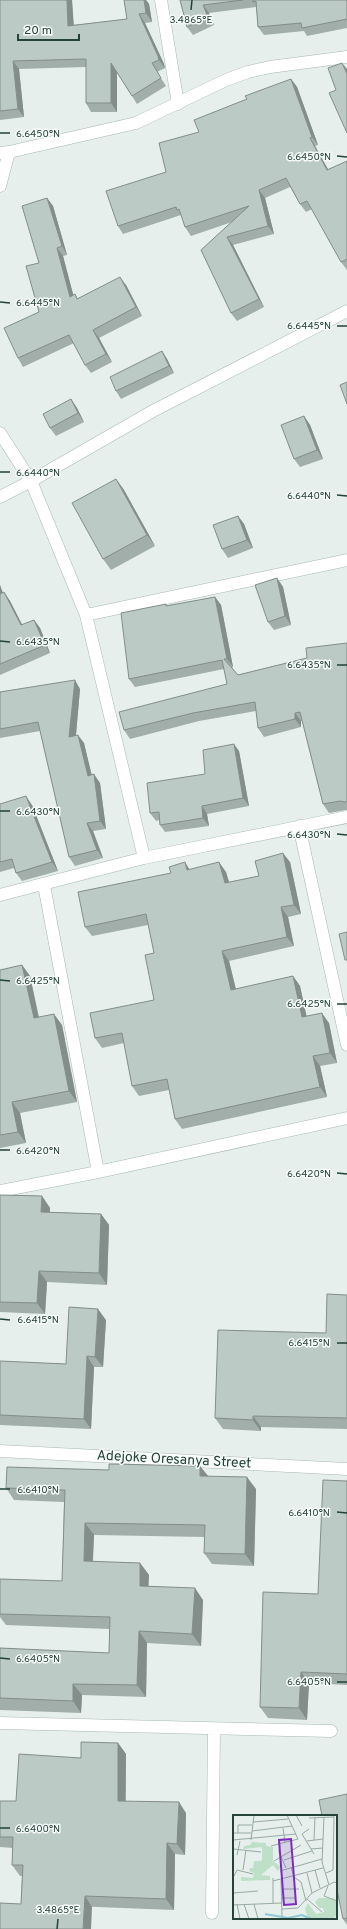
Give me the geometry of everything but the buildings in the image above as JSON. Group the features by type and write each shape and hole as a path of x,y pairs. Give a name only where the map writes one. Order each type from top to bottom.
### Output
{"street":[{"path":"160,0 178,104"},
{"path":"0,186 4,152 136,123 226,80 248,72 270,67 347,57"},
{"path":"0,497 31,481 153,411 347,311"},
{"path":"0,433 31,481 86,615 144,858"},
{"path":"86,615 347,560"},
{"path":"0,894 44,885 144,858 347,817"},
{"path":"299,826 347,1045"},
{"path":"44,885 98,1172"},
{"path":"0,1191 98,1172 347,1118"},
{"name":"Adejoke Oresanya Street","path":"0,1451 347,1469"},
{"path":"0,1723 331,1731"},
{"path":"212,1913 214,1729"}]}
